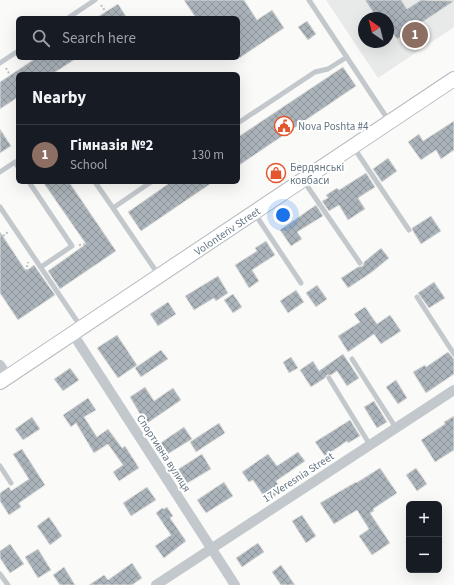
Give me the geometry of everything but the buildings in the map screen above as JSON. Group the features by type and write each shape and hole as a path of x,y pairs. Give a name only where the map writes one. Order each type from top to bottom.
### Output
{"street":[{"name":"Volonteriv Street","path":"4,380 454,79"},
{"name":"Спортивна вулиця","path":"77,331 211,549 235,585"},
{"path":"0,364 4,380"},
{"name":"17 Veresnia Street","path":"156,585 454,390"}],"lane":[{"path":"71,16 95,0"},
{"path":"309,0 390,122"},
{"path":"0,62 16,52"},
{"path":"240,122 315,72 328,69 347,57"},
{"path":"353,146 408,230"},
{"path":"0,172 16,164"},
{"path":"303,180 360,263"},
{"path":"29,184 72,246 41,267"},
{"path":"96,184 159,276"},
{"path":"113,208 148,184"},
{"path":"0,206 41,267 77,331"},
{"path":"254,213 301,283"},
{"path":"417,297 454,354"},
{"path":"352,359 396,428"},
{"path":"329,378 370,445"},
{"path":"0,466 11,483"},
{"path":"0,574 8,585"}],"shaded area":[{"path":"326,0 454,0 454,27 378,78 358,48"}],"place":[{"name":"Гімназія №2","path":"415,35"},
{"name":"Nova Poshta #4","path":"284,126"},
{"name":"Бердянські ковбаси","path":"276,173"}]}
